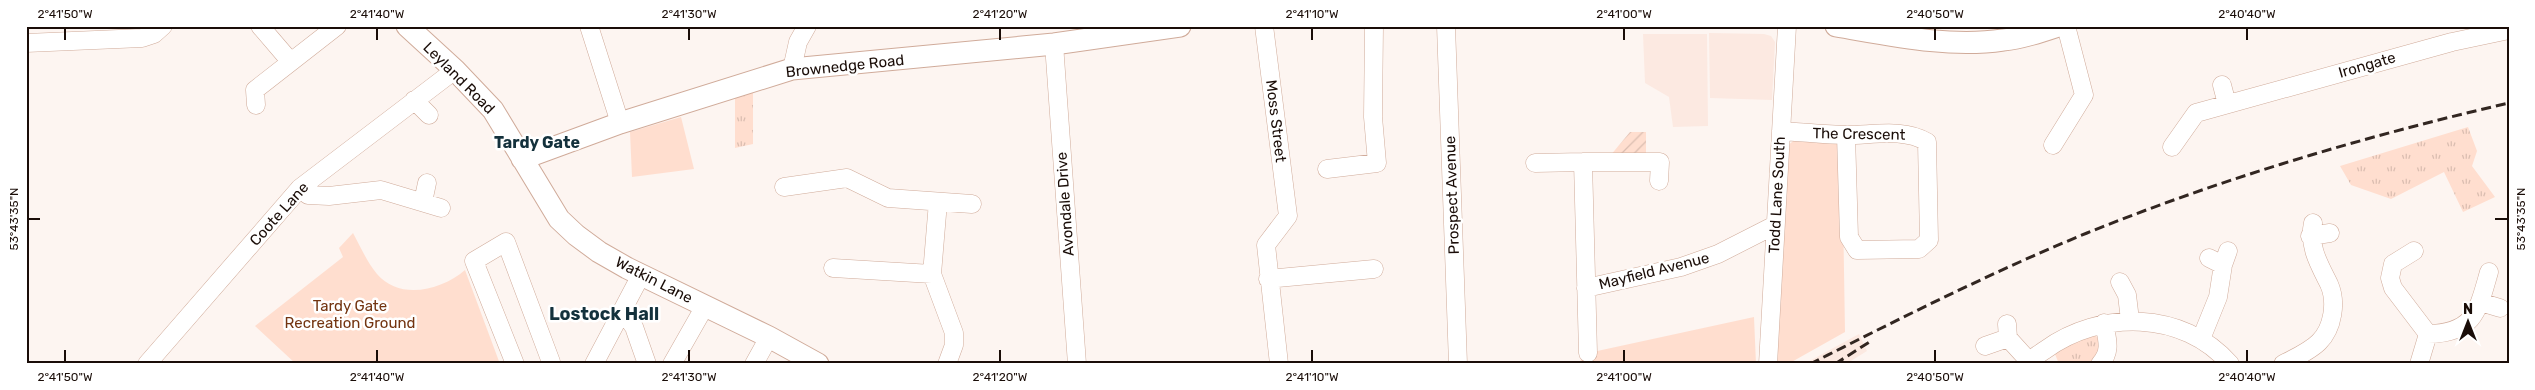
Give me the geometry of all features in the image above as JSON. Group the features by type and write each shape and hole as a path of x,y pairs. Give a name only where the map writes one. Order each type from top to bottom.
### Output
{"main road":[{"name":"Brownedge Road","path":"522,159 620,123 792,69 1054,44 1180,26"},
{"path":"1836,26 1908,37 1978,42 2020,38 2058,26"},
{"name":"Leyland Road","path":"412,28 493,110 522,159"},
{"name":"Watkin Lane","path":"522,159 559,219 599,252 702,312 769,337 818,364"}],"street":[{"path":"26,43 142,38 154,34 163,26"},
{"path":"260,26 290,61"},
{"path":"256,105 255,90 337,26"},
{"path":"589,26 620,123"},
{"path":"792,69 798,42 807,26"},
{"name":"Moss Street","path":"1264,26 1288,216 1266,245 1268,279"},
{"path":"1326,169 1377,163 1373,117 1375,102 1374,26"},
{"name":"Prospect Avenue","path":"1446,26 1458,364"},
{"name":"Todd Lane South","path":"1768,364 1787,26"},
{"path":"2053,144 2084,95 2066,26"},
{"name":"Irongate","path":"2172,147 2196,113 2444,44 2509,30"},
{"name":"Avondale Drive","path":"1054,44 1076,364"},
{"name":"Coote Lane","path":"147,364 300,188 455,70"},
{"path":"2222,86 2227,104"},
{"path":"414,100 429,115"},
{"name":"The Crescent","path":"1781,131 1846,135 1909,135 1916,136 1927,142 1929,240 1919,249 1857,250 1849,237 1846,135"},
{"path":"1583,162 1588,353"},
{"path":"1535,163 1660,162 1659,181"},
{"path":"784,187 847,178 888,198 972,204"},
{"path":"423,202 427,184"},
{"path":"300,188 308,195 329,196 381,190 441,208"},
{"path":"938,202 932,274 954,333 954,345 947,364"},
{"name":"Mayfield Avenue","path":"1586,288 1697,262 1718,254 1775,226"},
{"path":"2283,364 2319,342 2328,328 2334,301 2330,286 2317,260 2312,229 2330,234"},
{"path":"516,364 474,261 506,242 551,362 550,364"},
{"path":"2414,251 2393,264 2390,278 2393,288 2428,334"},
{"path":"2200,339 2218,297 2220,258"},
{"path":"833,268 932,274"},
{"path":"1279,364 1268,279 1374,269"},
{"path":"2428,334 2446,334 2466,324 2478,310 2489,272"},
{"path":"596,351 641,275"},
{"path":"2117,278 2127,295 2130,320"},
{"path":"2480,302 2500,308"},
{"path":"622,310 634,328 647,364"},
{"path":"672,364 702,312"},
{"path":"1984,346 2008,331 2037,360 2059,340 2083,329 2104,323 2130,320 2166,326 2200,339 2230,364"},
{"path":"2100,364 2107,356 2108,344 2104,323"},
{"path":"2419,364 2428,334"},
{"path":"754,364 769,337"}],"shaded area":[{"path":"1709,33 1764,34 1771,36 1775,42 1772,100 1710,98"},
{"path":"1643,34 1707,34 1708,126 1673,127 1669,97 1645,83"},
{"path":"1859,334 1867,351 1846,364 1804,364"}],"green space":[{"path":"753,92 753,144 735,148 735,96"},
{"path":"681,117 694,169 632,177 630,132"},
{"path":"2468,127 2477,151 2472,166 2495,197 2463,212 2444,172 2391,199 2351,185 2340,166"},
{"path":"1630,132 1646,132 1646,155 1610,156"},
{"path":"1797,138 1836,140 1842,147 1845,332 1788,364 1777,364 1787,146"},
{"name":"Tardy Gate Recreation Ground","path":"353,233 377,274 397,288 421,290 433,287 445,283 465,270 500,364 296,364 255,326 343,257 339,248"},
{"path":"1754,317 1756,364 1577,364 1588,353"},
{"path":"2093,334 2099,338 2103,351 2093,364 2059,364 2055,354 2058,349"}],"railway":[{"path":"1810,364 1982,279 2138,213 2243,176 2348,144 2509,103"},
{"path":"1835,364 1871,341"}],"district":[{"name":"Tardy Gate","path":"537,142"},
{"name":"Lostock Hall","path":"604,314"}]}
